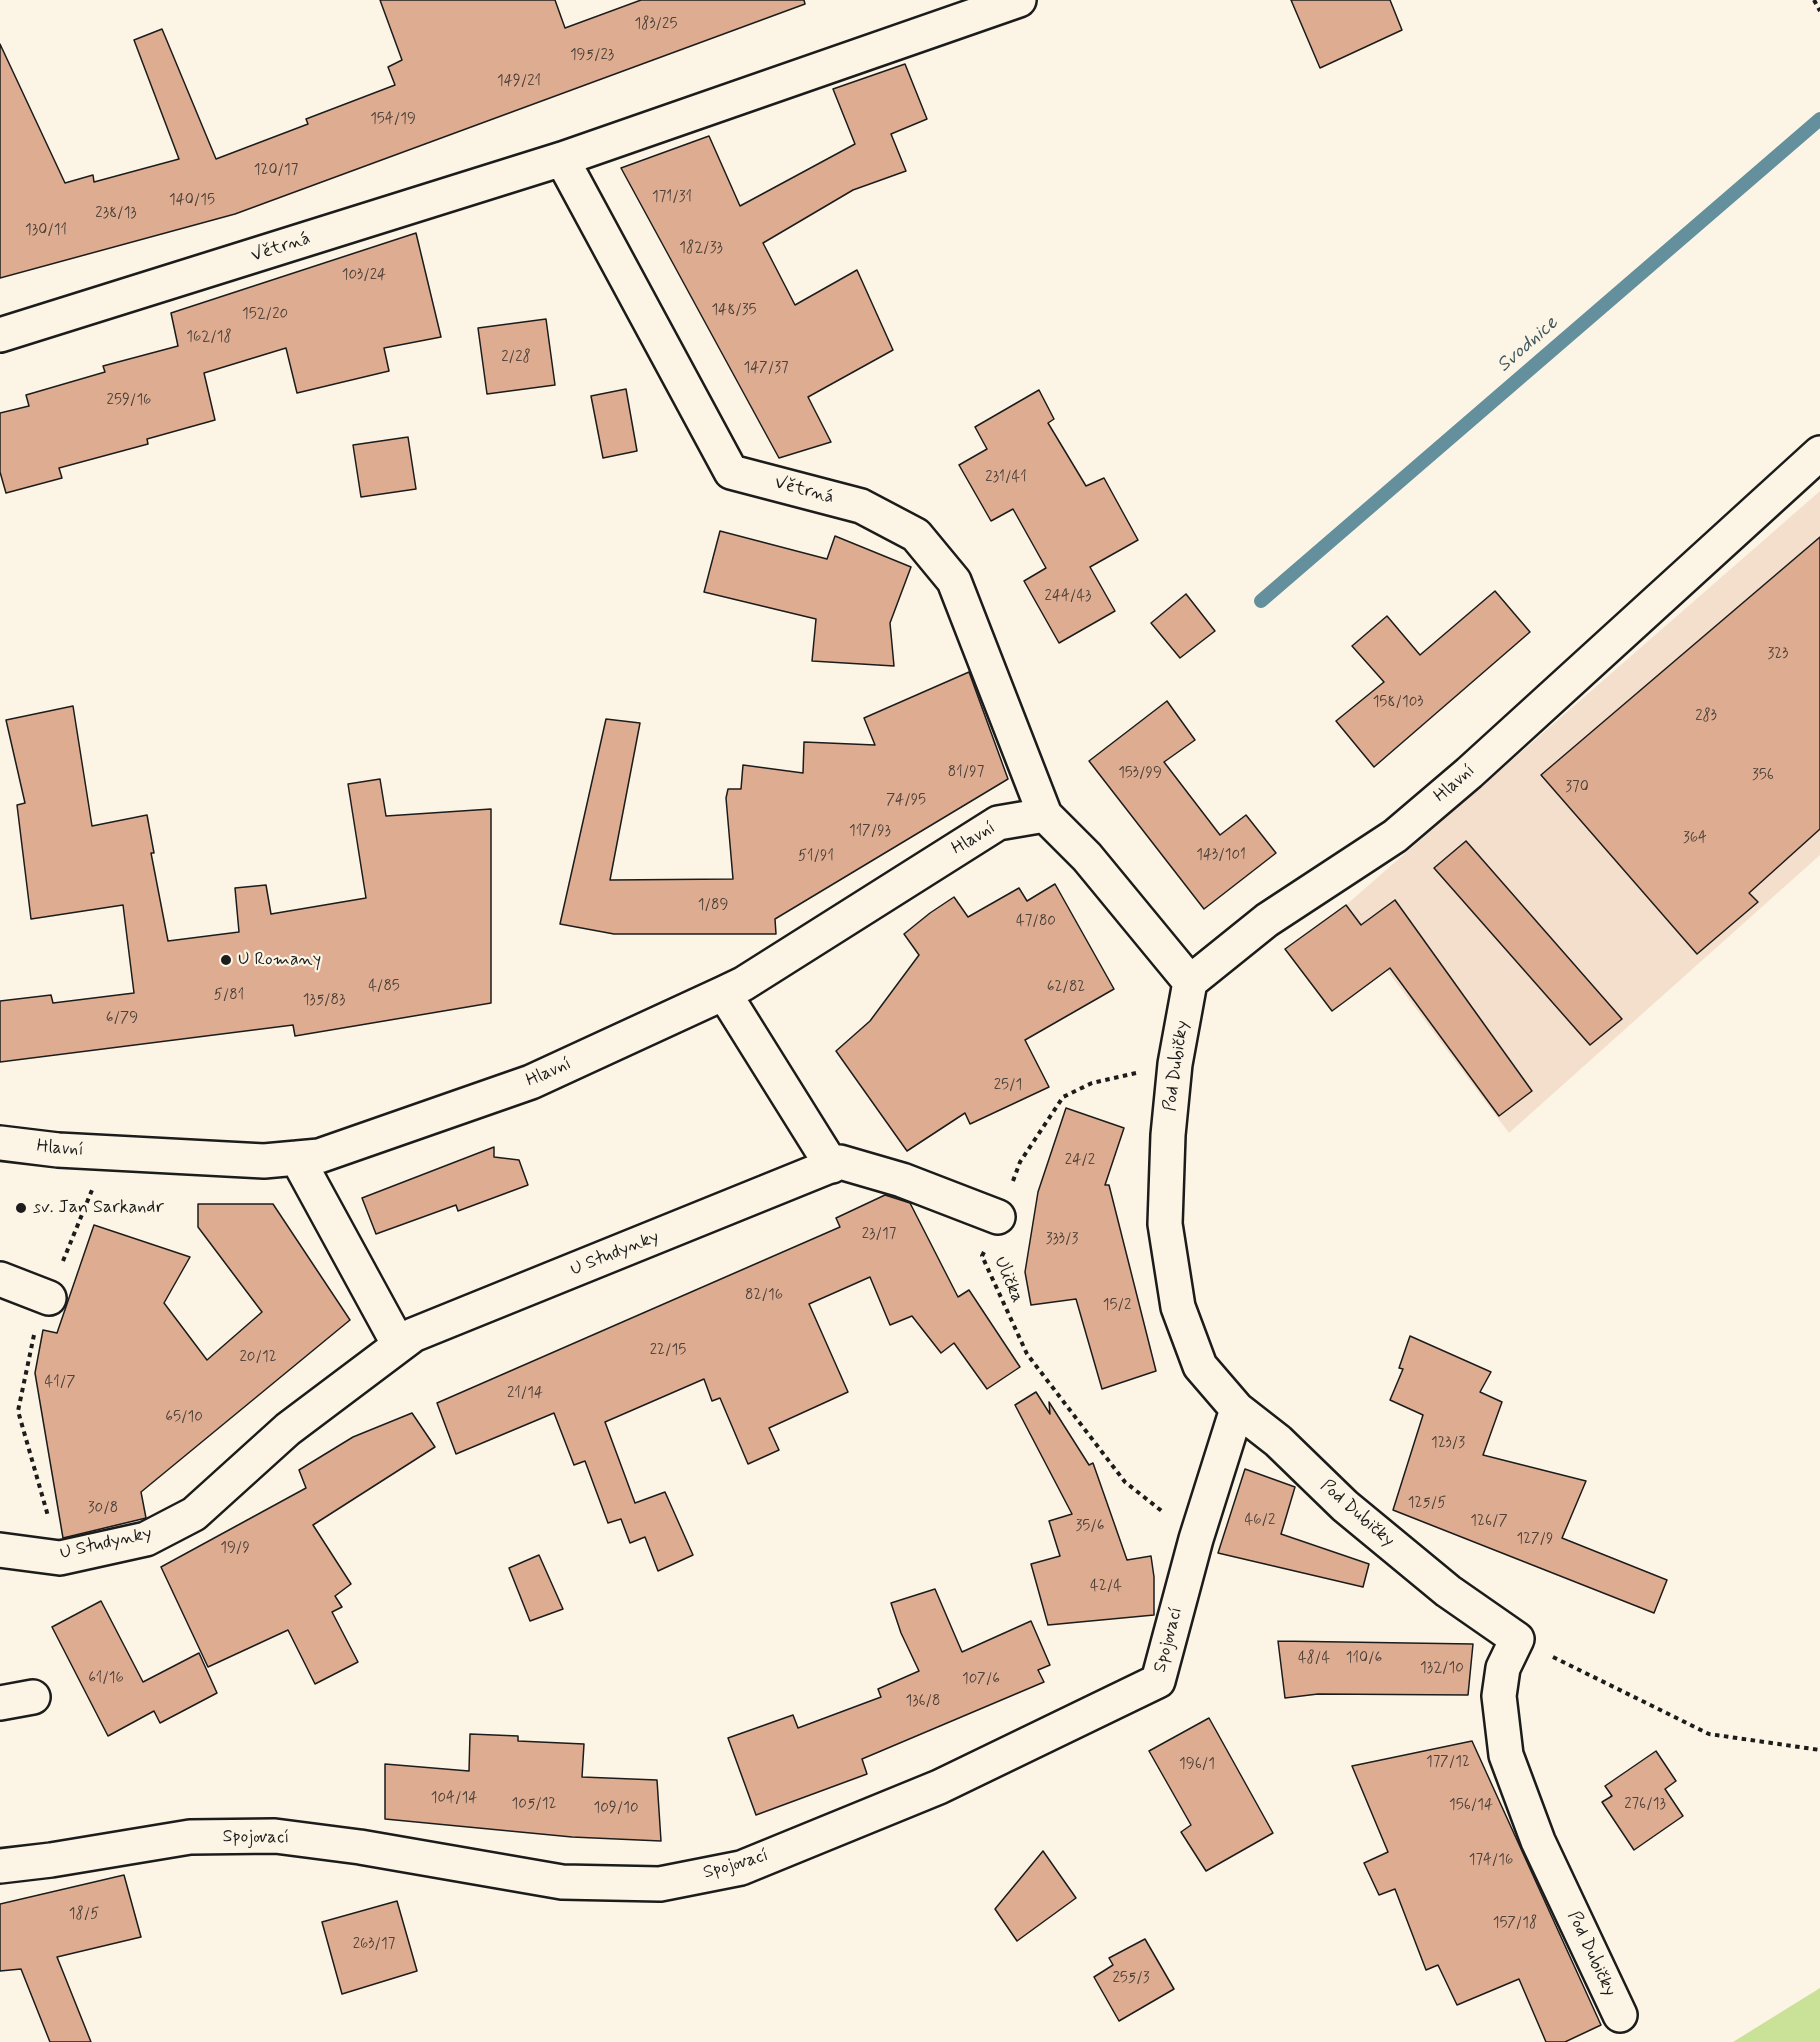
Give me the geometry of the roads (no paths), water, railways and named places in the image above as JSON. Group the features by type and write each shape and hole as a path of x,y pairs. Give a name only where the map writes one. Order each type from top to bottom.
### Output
{"street":[{"name":"Větrná","path":"0,335 562,159 1019,0"},
{"name":"Větrná","path":"562,159 731,472 861,506 916,535 954,581 1046,815"},
{"name":"Hlavní","path":"1190,982 1267,920 1395,836 1469,773 1820,453"},
{"path":"1046,815 1087,857 1190,982"},
{"name":"Hlavní","path":"0,1143 106,1153 264,1161 319,1155 531,1082 724,993 743,984 998,823 1046,815"},
{"name":"Pod Dubičky","path":"1190,982 1175,1064 1167,1135 1165,1224 1178,1307 1200,1366 1237,1410 1278,1441 1353,1514 1448,1591 1517,1639 1503,1668 1498,1696 1506,1755 1538,1841 1620,2015"},
{"path":"724,993 832,1166"},
{"path":"297,1158 399,1345"},
{"name":"U Studynky","path":"0,1550 60,1558 146,1539 194,1514 288,1430 413,1335 840,1162 902,1180 998,1217"},
{"path":"0,1279 49,1298"},
{"name":"Spojovací","path":"0,1866 190,1837 275,1836 360,1847 562,1882 660,1884 741,1868 939,1787 1158,1681 1196,1539 1237,1410"},
{"path":"0,1703 33,1697"}],"waterway":[{"name":"Svodnice","path":"1261,601 1820,119"}],"place":[{"name":"U Romany","path":"226,960"},
{"name":"sv. Jan Sarkandr","path":"21,1208"}]}
